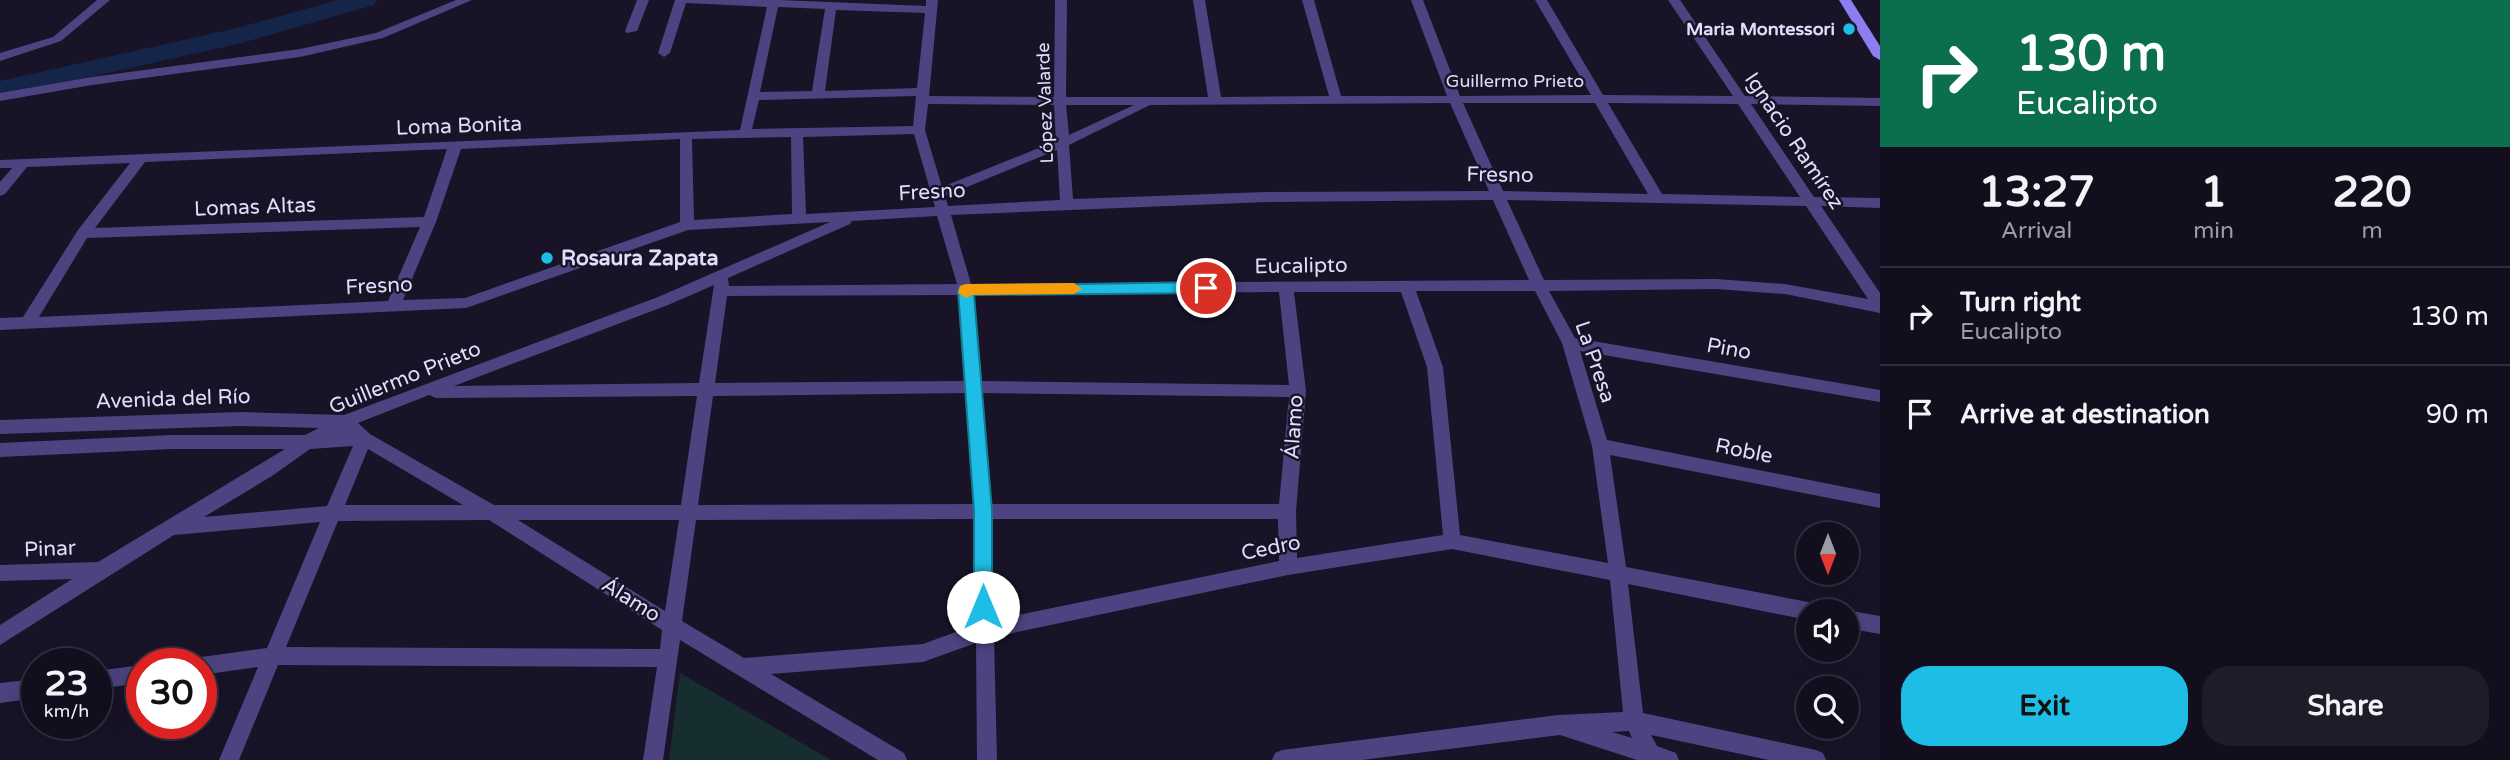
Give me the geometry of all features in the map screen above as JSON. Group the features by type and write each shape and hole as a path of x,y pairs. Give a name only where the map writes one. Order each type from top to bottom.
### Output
{"main road":[{"path":"1845,0 1880,56"}],"street":[{"path":"1,55 57,39 104,0"},
{"path":"0,97 92,81 300,53 379,36 466,0"},
{"path":"631,31 643,0"},
{"path":"664,53 683,0 773,2 831,7 931,5 919,130 966,290 971,387 983,511 987,760"},
{"name":"López Valarde","path":"1061,0 1060,101 1067,204"},
{"path":"1199,0 1215,100"},
{"path":"1308,0 1336,100"},
{"name":"La Presa","path":"1417,0 1455,100 1539,285 1570,343 1600,446 1618,572 1634,720 1658,759"},
{"path":"1541,0 1658,200"},
{"name":"Ignacio Ramírez","path":"1674,0 1880,306"},
{"path":"745,134 773,2"},
{"path":"818,94 831,7"},
{"name":"Guillermo Prieto","path":"752,96 818,94 1149,102 1741,99 1880,102"},
{"name":"Guillermo Prieto","path":"939,193 1062,142 1149,102"},
{"name":"Loma Bonita","path":"0,164 686,135 919,130"},
{"path":"797,133 800,218"},
{"path":"686,135 687,225"},
{"path":"393,306 429,222 455,146"},
{"path":"27,323 83,233 142,157"},
{"path":"0,191 22,164"},
{"name":"Fresno","path":"0,324 466,303 687,225 1067,204 1266,197 1500,195 1880,203"},
{"name":"Guillermo Prieto","path":"0,636 101,570 266,471 307,442 363,413 663,301 722,282 856,217"},
{"name":"Lomas Altas","path":"83,233 429,222"},
{"path":"653,760 722,282"},
{"name":"Eucalipto","path":"722,282 966,290 1716,284 1785,289 1880,306"},
{"path":"1406,285 1435,367 1452,541"},
{"name":"Álamo","path":"1286,287 1298,391 1287,511 1287,567"},
{"name":"Pino","path":"1570,343 1880,396"},
{"path":"423,392 971,387 1298,391"},
{"name":"Avenida del Río","path":"0,427 241,419 346,422"},
{"name":"Álamo","path":"346,422 365,439 492,513 673,626 897,760"},
{"path":"229,760 365,439 307,442"},
{"name":"Avenida del Río","path":"0,450 173,442 307,442"},
{"name":"Roble","path":"1600,446 1880,501"},
{"path":"170,528 334,513 1287,511"},
{"name":"Cedro","path":"744,667 923,653 983,631 1287,567 1452,541 1796,609"},
{"name":"Pinar","path":"0,573 101,570"},
{"path":"1859,621 1880,625"},
{"path":"217,664 273,656 668,658"},
{"path":"0,693 21,690"},
{"path":"1282,760 1558,725 1634,720 1816,760"},
{"path":"1558,725 1658,759"}],"green space":[{"path":"680,673 831,760 669,760"}],"waterway":[{"path":"0,89 242,35 365,0"}],"slow traffic":[{"path":"966,293 966,290 1074,289"}],"place":[{"name":"Maria Montessori","path":"1849,29"},
{"name":"Rosaura Zapata","path":"547,258"}],"route":[{"path":"983,607 983,511 971,387 966,290 1206,288"}]}
